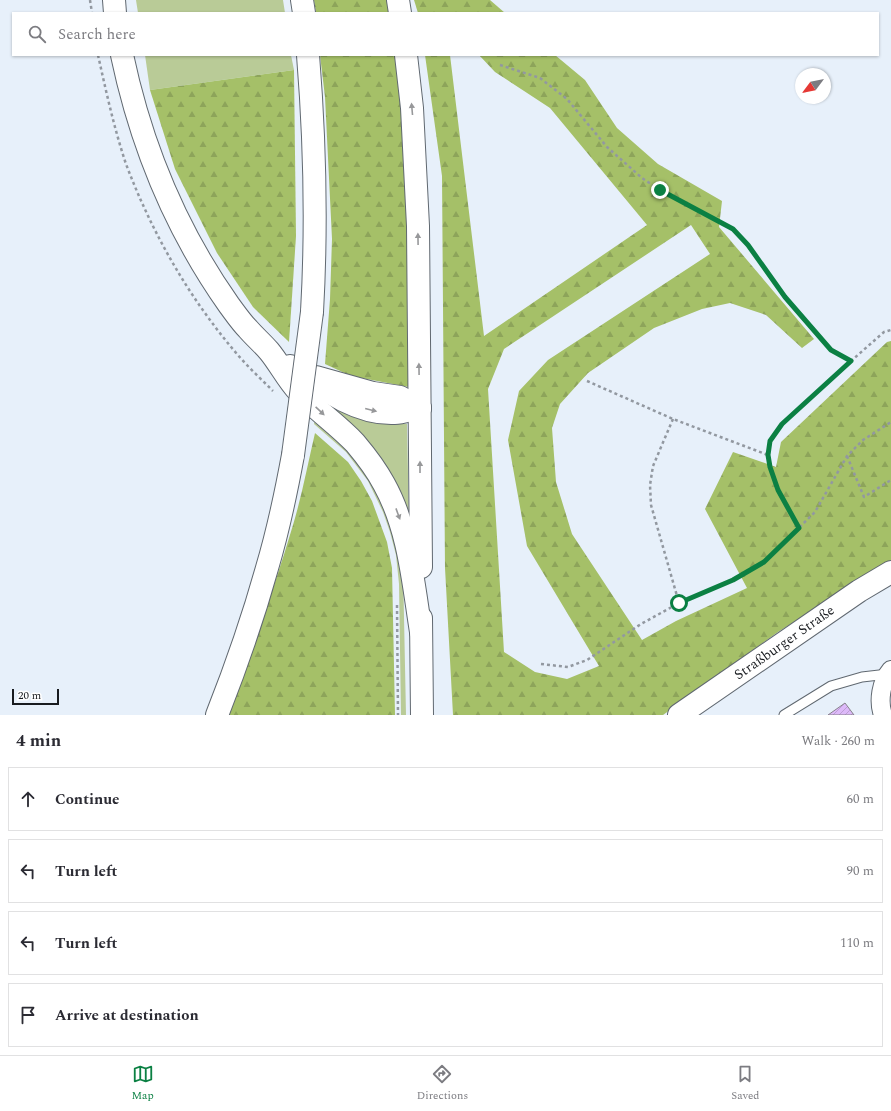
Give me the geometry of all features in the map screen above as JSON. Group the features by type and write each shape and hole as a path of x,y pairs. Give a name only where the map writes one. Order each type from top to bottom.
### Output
{"main road":[{"path":"114,0 116,12"},
{"path":"302,0 304,12"},
{"path":"398,0 400,12"},
{"path":"122,56 137,117 148,151 177,218 207,272 230,306 248,329 268,350 298,390 354,442 371,463 384,484 395,506 402,527 421,632"},
{"path":"217,715 249,629 266,574 282,511 293,455 312,312 315,262 315,164 308,56"},
{"path":"406,56 412,108 416,174 420,408 422,715"},
{"path":"268,350 329,393 346,402 379,412 396,413 420,408"},
{"name":"Straßburger Straße","path":"679,715 859,591 891,572"}],"street":[{"path":"883,715 880,699 883,686 890,672"}],"lane":[{"path":"784,715 831,686 862,677 890,672"}],"path":[{"path":"90,0 92,12"},
{"path":"98,56 109,105 126,163 167,255 215,328 238,355 274,392"},
{"path":"500,64 540,78 567,99 607,146 642,178 660,190 733,229 748,245 785,297 831,350 851,361"},
{"path":"799,528 778,490 770,467 768,455 770,441 782,424 884,332 891,330"},
{"path":"586,381 673,419 768,455"},
{"path":"673,419 653,466 650,485 651,505 679,603"},
{"path":"540,664 568,668 587,660 641,624 679,603 733,580 764,562 815,512 847,456 863,440 891,422"},
{"path":"847,456 864,497 891,480"},
{"path":"397,598 398,715"}],"green space":[{"path":"136,0 283,0 285,12 138,12"},
{"path":"314,0 391,0 393,12 316,12"},
{"path":"414,0 490,0 504,12 418,12"},
{"path":"145,56 291,56 294,70 150,90"},
{"path":"320,56 399,56 411,209 414,388 351,376 325,364 330,299 332,239 325,97"},
{"path":"425,56 450,56 484,336 647,225 550,108 495,72 480,56 556,56 585,80 617,128 658,164 722,201 719,227 814,339 802,348 766,315 730,303 702,309 654,328 588,373 560,404 552,428 556,482 572,534 642,640 676,621 747,588 705,509 733,452 776,467 781,442 887,342 891,341 891,560 778,632 663,715 453,715 445,568 442,176","holes":["691,225 710,254 548,360 519,391 508,440 527,546 599,666 567,679 535,672 504,652 488,389 504,349"]},
{"path":"294,70 296,236 289,342 253,307 217,253 175,169 150,90"},
{"path":"331,407 350,416 379,424 407,424 409,523 390,478 372,445 356,428"},
{"path":"315,418 355,453 382,494 403,568 406,715 401,715 399,584 396,555 390,532 383,512 368,481 346,452 314,424"},
{"path":"315,433 348,462 361,481 372,501 387,542 392,568 395,715 226,715 262,621 286,549 299,502"}],"building":[{"path":"845,703 854,715 828,715"}],"route":[{"path":"660,190 733,229 748,245 785,297 831,350 851,361 782,424 770,441 768,455 770,467 778,490 799,528 764,562 733,580 679,603"}]}
